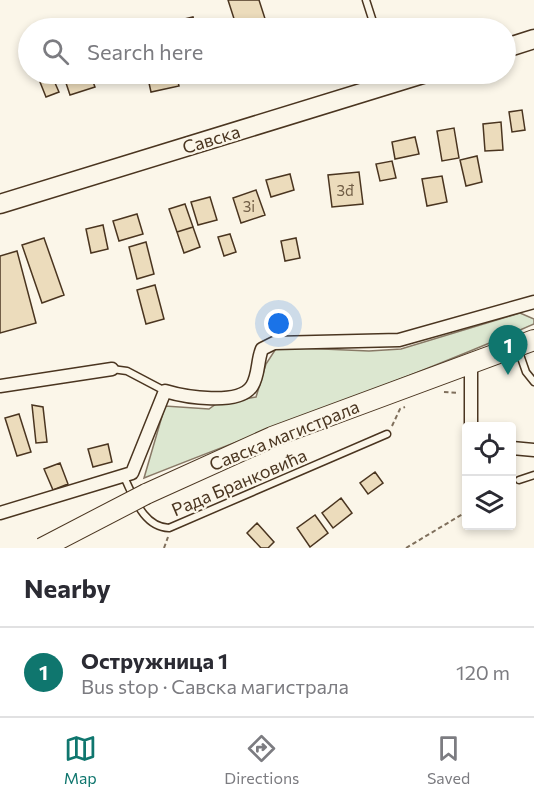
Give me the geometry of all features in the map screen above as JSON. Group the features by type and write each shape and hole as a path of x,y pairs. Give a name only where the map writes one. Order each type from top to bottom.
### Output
{"main road":[{"name":"Савска магистрала","path":"42,548 146,495 272,437 526,343"}],"street":[{"path":"516,45 534,39"},
{"name":"Савска","path":"0,204 385,84"},
{"path":"0,513 124,477 136,467 165,392 208,398 242,394 253,384 262,349 274,343 399,340 534,302"},
{"path":"471,363 471,422"},
{"path":"0,386 112,369"},
{"path":"516,448 534,450"}],"lane":[{"path":"366,0 372,18"},
{"path":"526,343 526,372 534,382"},
{"path":"112,369 127,371 165,392"},
{"name":"Рада Бранковића","path":"124,477 146,518 153,524 169,528 387,434"},
{"path":"519,480 534,475"}],"path":[{"path":"439,394 445,392 470,395"},
{"path":"387,434 400,410 408,404"},
{"path":"406,548 462,514"}],"green space":[{"path":"520,313 534,319 534,324 389,384 144,478 165,406 209,409 216,404 256,397 266,364 277,347 369,351 401,349"}],"building":[{"path":"228,0 259,0 265,18 234,18"},
{"path":"41,84 55,84 59,92 46,97"},
{"path":"66,84 94,84 95,87 70,95"},
{"path":"149,84 178,84 179,86 151,92"},
{"path":"522,110 525,130 512,132 509,112"},
{"path":"501,122 503,150 485,151 483,124"},
{"path":"454,128 459,158 442,161 437,131"},
{"path":"415,137 419,154 395,159 392,142"},
{"path":"477,156 482,182 466,186 460,160"},
{"path":"392,161 396,178 380,181 376,164"},
{"path":"359,172 363,204 332,207 328,175"},
{"path":"290,174 294,190 271,197 266,180"},
{"path":"442,176 447,202 427,206 422,179"},
{"path":"256,190 265,215 241,223 233,198"},
{"path":"210,197 217,220 198,225 191,202"},
{"path":"185,204 193,227 177,232 169,209"},
{"path":"137,214 143,234 119,241 113,221"},
{"path":"103,225 108,249 91,253 86,229"},
{"path":"193,227 200,247 184,253 177,232"},
{"path":"230,234 236,252 224,256 218,237"},
{"path":"44,238 64,295 42,303 22,245"},
{"path":"296,238 300,258 285,261 281,241"},
{"path":"146,242 154,274 137,279 129,247"},
{"path":"17,251 36,323 0,333 0,256"},
{"path":"155,285 164,319 146,324 137,290"},
{"path":"32,405 43,407 47,442 36,443"},
{"path":"19,414 31,452 17,456 5,418"},
{"path":"108,444 112,462 93,467 88,449"},
{"path":"60,463 68,484 53,490 44,469"},
{"path":"375,472 383,483 368,494 360,483"},
{"path":"341,498 352,513 333,528 322,513"},
{"path":"315,515 328,533 310,547 297,528"},
{"path":"257,523 274,542 268,548 261,548 247,533"}],"place":[{"name":"Остружница 1","path":"508,375"}]}
